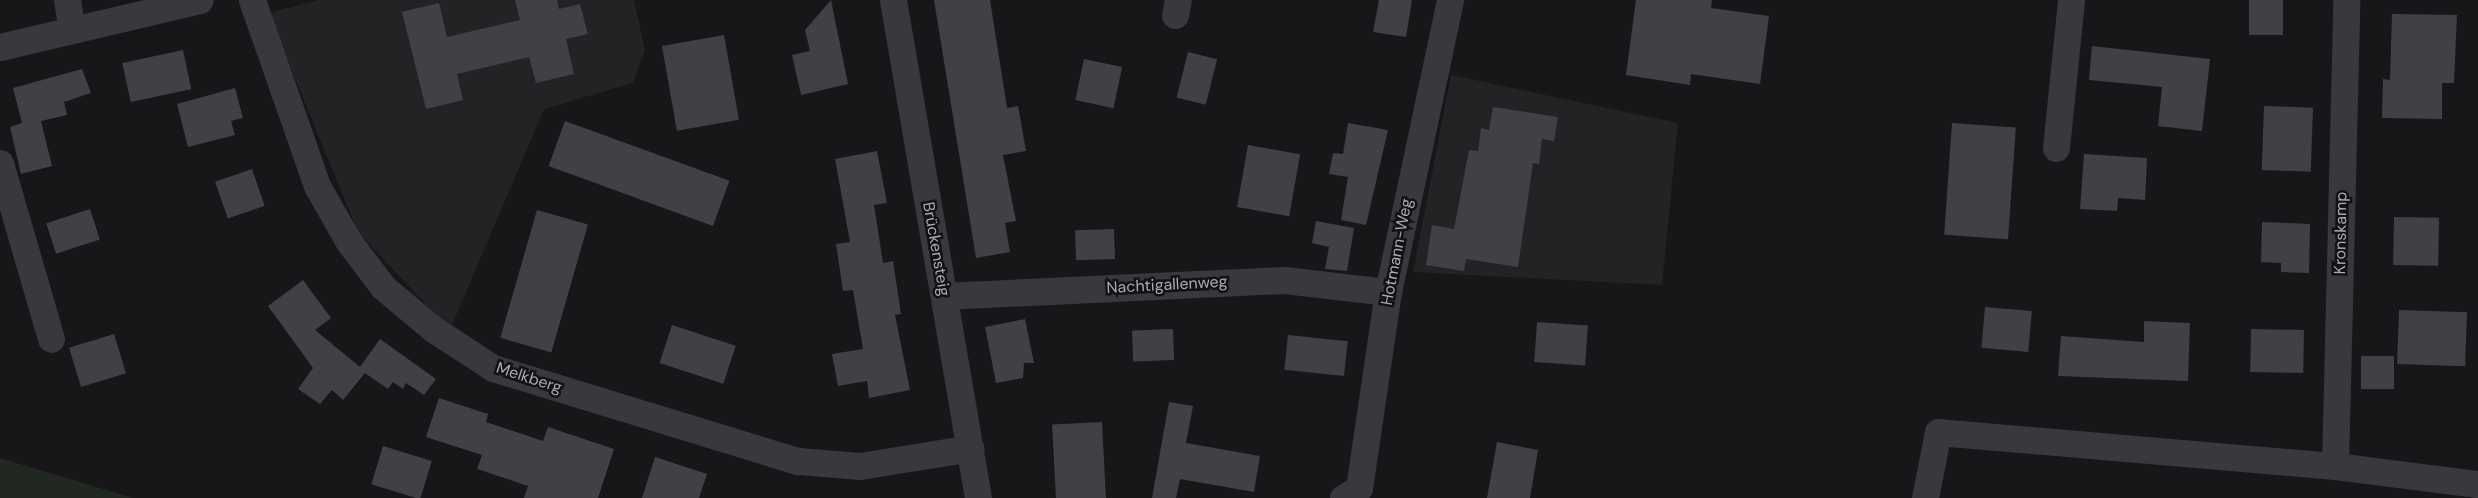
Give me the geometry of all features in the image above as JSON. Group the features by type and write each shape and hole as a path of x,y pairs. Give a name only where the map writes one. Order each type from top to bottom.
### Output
{"street":[{"path":"67,0 72,30"},
{"path":"0,47 200,0"},
{"name":"Melkberg","path":"252,0 317,186 349,242 383,287 433,329 493,368 798,461 860,465 971,448"},
{"name":"Brückensteig","path":"893,0 978,498"},
{"name":"Hotmann-Weg","path":"1353,495 1388,292 1450,0"},
{"path":"2056,148 2072,0"},
{"name":"Kronskamp","path":"2335,466 2346,0"},
{"path":"0,163 51,339"},
{"name":"Nachtigallenweg","path":"944,296 1284,280 1388,292"},
{"path":"1925,498 1938,432 2335,466 2478,484"}],"shaded area":[{"path":"319,0 634,0 645,50 633,83 544,109 450,330 358,232 268,13"},
{"path":"1451,75 1678,123 1662,285 1413,272"},
{"path":"0,458 133,498 0,498"}],"building":[{"path":"515,0 557,0 559,9 580,4 588,34 566,39 574,74 536,83 529,57 457,74 463,100 426,109 402,12 439,3 447,37 520,20"},
{"path":"831,0 848,84 801,95 792,55 810,51 805,30"},
{"path":"934,0 990,0 1007,108 1018,106 1026,151 1003,155 1016,221 1005,223 1010,252 976,258"},
{"path":"1379,0 1412,0 1406,37 1373,32"},
{"path":"1636,0 1712,0 1711,8 1769,16 1760,84 1691,74 1690,85 1626,75"},
{"path":"2249,0 2283,0 2283,35 2249,35"},
{"path":"2392,14 2457,15 2454,83 2442,83 2442,119 2382,118 2383,79 2390,80"},
{"path":"724,35 739,120 677,131 662,46"},
{"path":"2092,46 2210,59 2202,131 2158,126 2162,87 2089,80"},
{"path":"183,50 191,89 131,102 122,63"},
{"path":"1188,52 1217,59 1206,105 1177,98"},
{"path":"1084,59 1122,67 1113,108 1075,100"},
{"path":"82,69 91,93 64,102 67,115 41,121 52,166 21,174 10,127 22,123 13,88"},
{"path":"235,88 243,118 231,121 235,135 188,147 177,104"},
{"path":"2264,106 2313,108 2311,172 2262,170"},
{"path":"1493,107 1558,117 1554,141 1542,139 1539,164 1533,163 1518,267 1466,259 1464,271 1426,265 1432,225 1454,229 1469,150 1478,151 1481,128 1489,130"},
{"path":"565,121 729,181 713,226 549,166"},
{"path":"1348,123 1388,130 1366,225 1341,220 1348,177 1329,174 1333,153 1343,154"},
{"path":"1952,123 2016,127 2008,239 1944,235"},
{"path":"1248,145 1300,154 1289,216 1237,207"},
{"path":"877,151 887,203 874,205 883,263 893,261 901,314 895,315 910,390 869,398 867,381 838,386 832,354 863,349 853,290 843,291 836,244 850,242 835,159"},
{"path":"2084,154 2147,158 2145,200 2118,198 2117,211 2080,209"},
{"path":"252,169 265,206 228,219 215,182"},
{"path":"90,209 100,239 56,254 46,223"},
{"path":"537,210 588,225 551,352 500,338"},
{"path":"2394,217 2439,218 2438,266 2393,265"},
{"path":"1316,221 1354,228 1347,271 1325,269 1329,247 1312,243"},
{"path":"2262,222 2310,224 2309,273 2281,272 2281,263 2261,262"},
{"path":"1114,229 1115,259 1076,260 1075,230"},
{"path":"303,280 331,318 315,330 360,367 380,339 436,379 424,395 406,383 403,389 393,382 388,389 365,373 343,400 332,390 320,404 298,389 313,368 268,306"},
{"path":"1985,307 2032,311 2028,352 1981,348"},
{"path":"2399,310 2467,312 2465,366 2397,364"},
{"path":"1025,319 1034,363 1024,363 1023,378 996,383 985,327"},
{"path":"2144,321 2190,323 2188,381 2058,376 2061,336 2144,342"},
{"path":"1537,322 1588,326 1585,365 1534,362"},
{"path":"672,325 736,346 723,384 660,363"},
{"path":"1173,329 1174,360 1133,361 1132,330"},
{"path":"2251,329 2304,330 2303,373 2250,372"},
{"path":"114,334 126,373 81,387 69,348"},
{"path":"1288,335 1348,341 1344,376 1284,370"},
{"path":"2361,356 2394,356 2394,389 2361,389"},
{"path":"439,398 488,414 486,422 543,441 548,427 614,449 598,498 524,498 528,486 477,469 482,455 426,437"},
{"path":"1169,402 1193,406 1186,443 1260,456 1254,492 1180,479 1176,498 1152,498"},
{"path":"1102,422 1106,498 1056,498 1052,425"},
{"path":"1497,442 1538,450 1530,498 1487,498"},
{"path":"383,446 432,461 420,498 371,484"},
{"path":"655,457 707,474 699,498 642,498"}]}
